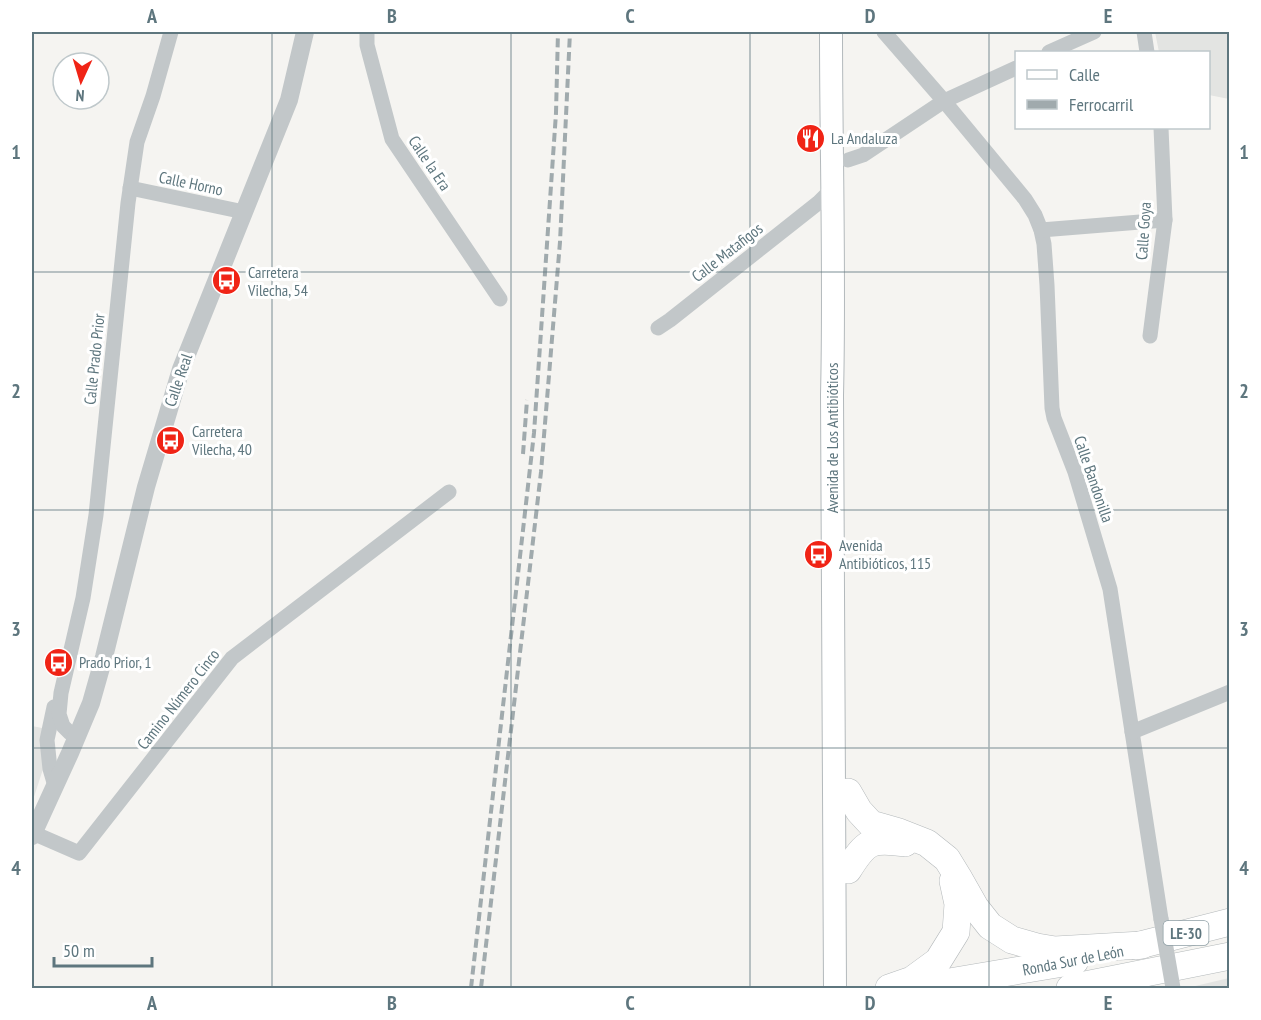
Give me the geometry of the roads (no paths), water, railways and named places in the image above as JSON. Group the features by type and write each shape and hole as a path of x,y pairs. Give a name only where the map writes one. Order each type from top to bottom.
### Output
{"highway":[{"path":"848,792 859,811 864,832 860,851 848,870"},
{"path":"864,832 899,832 927,843 947,859 975,908 990,926 1012,940 1055,950 1142,945"},
{"path":"864,832 886,840 905,843 934,858 952,881 958,904 956,932 938,961 912,980 889,988"},
{"name":"Ronda Sur de León","path":"914,988 1094,958 1230,922"},
{"path":"1113,988 1230,958"},
{"name":"Ronda Sur de León","path":"1070,988 1230,958"}],"main road":[{"name":"Avenida de Los Antibióticos","path":"831,32 828,202 834,323 832,395 835,988"},
{"name":"Avenida de Los Antibióticos","path":"847,32 848,792"},
{"path":"828,202 848,160 839,152 839,89 831,61"},
{"path":"846,528 840,498 839,406 832,395 841,383 847,361"},
{"path":"833,627 840,660 842,807 864,832 842,848 840,988"},
{"path":"848,870 848,988"}],"street":[{"name":"Calle Prado Prior","path":"78,734 70,733 63,726 59,714 61,693 83,598 96,514 130,188 137,142 171,32"},
{"name":"Calle Real","path":"32,835 91,703 146,487 177,380 289,100 305,32"},
{"name":"Calle la Era","path":"368,32 368,45 392,139 500,299"},
{"name":"Calle Bandonilla","path":"884,32 1025,199 1041,230 1046,265 1052,408 1075,472 1110,589 1173,988"},
{"path":"1051,51 1094,32"},
{"path":"1144,32 1148,51"},
{"path":"848,160 863,155 944,101 1015,69"},
{"name":"Calle Goya","path":"1149,336 1165,220 1161,129"},
{"name":"Calle Horno","path":"130,188 244,212"},
{"name":"Calle Matafigos","path":"658,328 828,202"},
{"path":"1041,230 1165,220"},
{"name":"Camino Número Cinco","path":"32,835 79,853 232,658 448,492"},
{"path":"1132,732 1230,692"},
{"name":"Calle Prado Prior","path":"54,786 47,740 55,702 61,693"},
{"path":"47,740 51,745 70,753"}],"railway":[{"path":"471,988 534,433 556,113 558,32"},
{"path":"481,988 541,472 560,242 570,32"},
{"path":"523,454 527,400"}],"place":[{"name":"La Andaluza","path":"810,138"},
{"name":"Carretera Vilecha, 54","path":"227,281"},
{"name":"Carretera Vilecha, 40","path":"171,440"},
{"name":"Avenida Antibióticos, 115","path":"818,554"},
{"name":"Prado Prior, 1","path":"58,662"}]}
